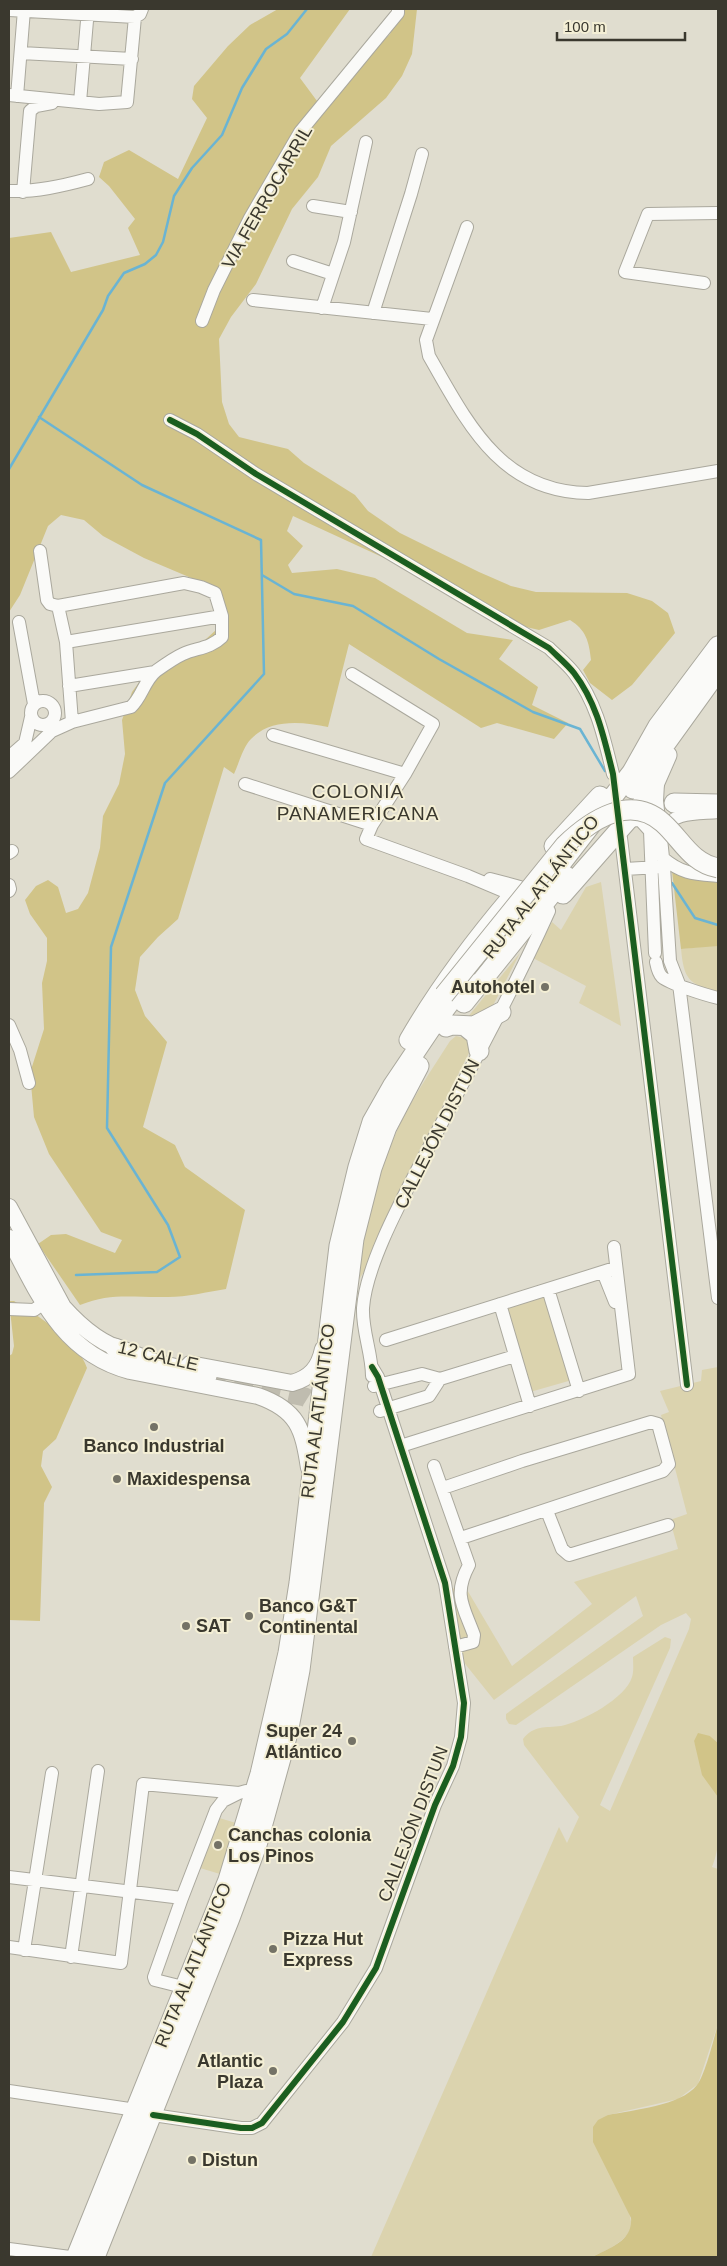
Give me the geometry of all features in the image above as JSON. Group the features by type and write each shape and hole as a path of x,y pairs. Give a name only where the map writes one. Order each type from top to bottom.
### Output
{"highway":[{"name":"RUTA AL ATLÁNTICO","path":"144,2113 183,1987 228,1880 260,1774 288,1653 299,1583 310,1476 340,1236 372,1122 393,1085 436,1021 577,846 632,772 658,726 718,646"},
{"path":"650,757 661,736 718,654"},
{"name":"RUTA AL ATLÁNTICO","path":"76,2257 93,2248 144,2113 257,1845 288,1733 300,1670 354,1239 372,1168 387,1127 420,1066 446,1028 610,819 718,671"},
{"path":"464,1004 482,990 549,911 623,830 648,796 683,720"},
{"path":"372,1122 386,1081 428,1009 472,944 567,831 616,778 658,726"},
{"path":"665,802 718,804"},
{"path":"428,1009 444,995 565,845 580,831 605,815 628,810 653,816 663,823 699,862 718,868"},
{"path":"446,1028 452,1025 466,1026 483,1023 500,1012"},
{"path":"466,1026 476,1035 479,1051"},
{"path":"109,1355 207,1376"},
{"path":"300,1670 312,1650 323,1564"}],"main road":[{"name":"12 CALLE","path":"10,1211 52,1290 74,1319 97,1338 109,1355 130,1371 258,1396 286,1409 300,1427 310,1476"},
{"name":"12 CALLE","path":"9,1238 44,1303 66,1333 87,1352 292,1383 305,1380 316,1367 321,1356 330,1313"}],"street":[{"name":"VIA FERROCARRIL","path":"202,321 214,290 250,218 300,132 380,36 398,13 398,9"},
{"path":"9,10 24,10 88,11 139,13 127,102 110,105 13,95 21,53 24,10"},
{"path":"80,102 88,11"},
{"path":"21,53 132,59"},
{"path":"23,192 30,111 36,106 66,100"},
{"path":"322,308 344,242 366,142"},
{"path":"373,313 422,154"},
{"path":"9,191 23,192 61,186 88,178"},
{"path":"313,206 351,212"},
{"path":"704,283 625,272 648,214 718,213"},
{"path":"467,226 432,319 426,340 426,348 464,416 484,444 507,466 542,485 570,493 588,493 718,470"},
{"path":"293,261 333,274"},
{"path":"253,300 432,319"},
{"path":"170,420 197,434 244,466 549,648 573,672 592,700 613,774"},
{"path":"9,772 52,731 72,722 131,707 136,703 155,672 182,655 215,644 222,637 222,616 215,593 202,586 184,583 58,606 50,604 47,600 40,551"},
{"path":"58,606 66,642 72,722"},
{"path":"66,642 222,616"},
{"path":"9,757 25,743 32,717 31,710 34,704 18,622"},
{"path":"69,686 155,672"},
{"path":"352,674 433,724 405,774 372,825 366,837 368,841 468,876 488,878 517,891"},
{"path":"34,704 41,701 48,702 54,710 52,731"},
{"path":"32,717 36,723 42,725 50,722 54,717"},
{"path":"273,734 405,774"},
{"path":"658,777 666,810 688,815"},
{"path":"245,784 372,825"},
{"path":"665,802 659,864 656,960 659,973 665,979 699,993 718,998"},
{"path":"661,834 663,829 674,819 688,815 718,812"},
{"path":"687,1385 625,869 623,830 640,820 648,826 659,864 670,961 679,984 718,1298"},
{"path":"625,869 659,864 692,874 718,876"},
{"path":"9,885 9,891"},
{"name":"CALLEJÓN DISTUN","path":"9,2091 252,2128 262,2123 343,2022 376,1968 435,1805 454,1766 461,1738 464,1703 451,1620 384,1410 365,1338 363,1308 375,1260 410,1185 500,1012 549,911"},
{"path":"656,960 664,966 670,961"},
{"path":"9,1025 20,1050 29,1084"},
{"path":"407,1444 629,1374 623,1324 609,1270 614,1247"},
{"path":"386,1340 609,1270"},
{"path":"548,1289 579,1391"},
{"path":"9,1309 34,1310 44,1303"},
{"path":"500,1304 530,1406"},
{"path":"377,1385 422,1374 440,1379 515,1356"},
{"path":"384,1410 429,1396 440,1379"},
{"path":"443,1488 522,1461 651,1422 658,1424 669,1464 667,1469 547,1511 461,1538"},
{"path":"434,1466 469,1565 460,1581 460,1594 474,1635 473,1642 455,1646"},
{"path":"547,1511 562,1549 569,1555 668,1525"},
{"path":"71,1957 83,1886 98,1771"},
{"path":"24,1950 52,1773"},
{"path":"9,1947 121,1963 143,1784 243,1792 218,1805 182,1898 154,1979 183,1987"},
{"path":"9,1877 129,1890 182,1898"},
{"path":"9,2249 70,2257"}],"shaded area":[{"path":"278,9 350,9 300,78 320,105 390,34 400,9 417,9 412,54 402,76 386,98 331,146 318,177 292,209 256,284 231,317 219,339 222,402 229,424 239,437 288,449 304,463 355,495 368,511 400,533 479,572 511,586 536,592 627,593 652,601 668,613 675,633 632,685 612,700 590,683 583,670 591,660 588,642 580,628 570,620 539,630 526,627 482,603 293,516 287,531 303,546 288,565 292,573 337,569 375,578 467,633 513,640 499,659 538,687 532,705 568,723 554,739 497,723 481,728 349,644 328,727 288,723 268,728 259,732 248,742 234,774 224,767 178,919 140,957 135,990 145,1016 167,1042 143,1127 175,1145 185,1167 245,1210 226,1289 175,1297 123,1296 102,1298 80,1305 38,1244 51,1235 66,1234 115,1253 122,1240 101,1232 49,1154 34,1117 30,1073 44,1029 42,983 47,961 47,938 30,914 25,900 36,886 48,880 58,887 66,913 78,909 88,893 100,848 103,816 119,784 125,754 122,720 132,692 143,677 195,649 216,630 215,588 144,558 103,536 84,520 61,515 48,526 20,595 9,612 9,238 51,232 71,272 140,255 128,228 135,219 109,186 99,177 104,162 129,150 178,179 207,118 192,99 194,86 228,46 250,25"},
{"path":"672,871 718,879 718,946 681,949"},
{"path":"601,882 621,1026 579,1003 586,986 533,958 552,922 561,930 586,887"},
{"path":"718,946 718,992 700,986 689,979 682,959 681,949"},
{"path":"520,953 486,1019 467,1018"},
{"path":"456,1036 469,1039 469,1053 385,1221 365,1270 358,1281 367,1221 391,1144 417,1093 450,1041"},
{"path":"546,1293 572,1380 530,1392 505,1306"},
{"path":"9,1301 14,1301 66,1338 82,1358 87,1368 56,1439 43,1451 41,1466 52,1487 44,1503 40,1621 9,1620 9,1356 12,1354 14,1346"},
{"path":"718,1367 718,1743 710,1736 694,1741 717,1792 719,1806 718,1842 712,1867 718,1869 718,2024 698,2084 678,2099 608,2115 632,2226 625,2237 610,2248 592,2257 371,2257 559,1827 567,1843 579,1817 524,1745 523,1739 536,1729 570,1724 602,1708 628,1685 633,1675 633,1657 665,1637 671,1639 670,1648 600,1805 610,1811 689,1629 691,1619 686,1613 661,1625 516,1725 509,1724 506,1714 643,1616 636,1596 494,1700 462,1660 451,1590 463,1583 512,1666 592,1604 574,1582 678,1549 670,1520 687,1514 661,1415 669,1412 660,1391 701,1381 702,1370"},
{"path":"698,1733 710,1736 718,1743 718,1797 702,1775 694,1741"},
{"name":"Canchas colonia Los Pinos","path":"216,1817 236,1823 220,1874 200,1868"},
{"path":"718,2024 718,2257 592,2257 619,2243 628,2233 631,2226 631,2218 593,2142 593,2127 598,2120 608,2115 656,2106 680,2098 690,2092 697,2085 703,2073"}],"waterway":[{"path":"9,469 103,310 108,296 124,273 145,264 156,255 163,242 174,196 192,168 222,135 242,88 266,49 287,34 307,9"},
{"path":"39,417 142,485 261,540 264,674 165,783 111,947 107,1128 168,1225 180,1257 157,1272 76,1275"},
{"path":"262,575 294,594 353,606 439,659 533,712 580,729 605,771"},
{"path":"672,883 695,918 718,925"}],"tunnel":[{"path":"207,1376 305,1397 321,1407 330,1416"}],"cycle path":[{"path":"170,420 197,434 256,474 549,648 574,673 589,696 599,721 613,774 687,1385"},
{"path":"153,2115 241,2128 252,2128 262,2123 343,2022 376,1968 435,1805 453,1766 461,1737 464,1703 445,1583 378,1377 372,1367"}],"place":[{"name":"Autohotel","path":"545,987"},
{"name":"Banco Industrial","path":"154,1427"},
{"name":"Maxidespensa","path":"117,1479"},
{"name":"Banco G&T Continental","path":"249,1616"},
{"name":"SAT","path":"186,1626"},
{"name":"Super 24 Atlántico","path":"352,1741"},
{"name":"Canchas colonia Los Pinos","path":"218,1845"},
{"name":"Pizza Hut Express","path":"273,1949"},
{"name":"Atlantic Plaza","path":"273,2071"},
{"name":"Distun","path":"192,2160"}],"district":[{"name":"COLONIA PANAMERICANA","path":"358,802"}]}
